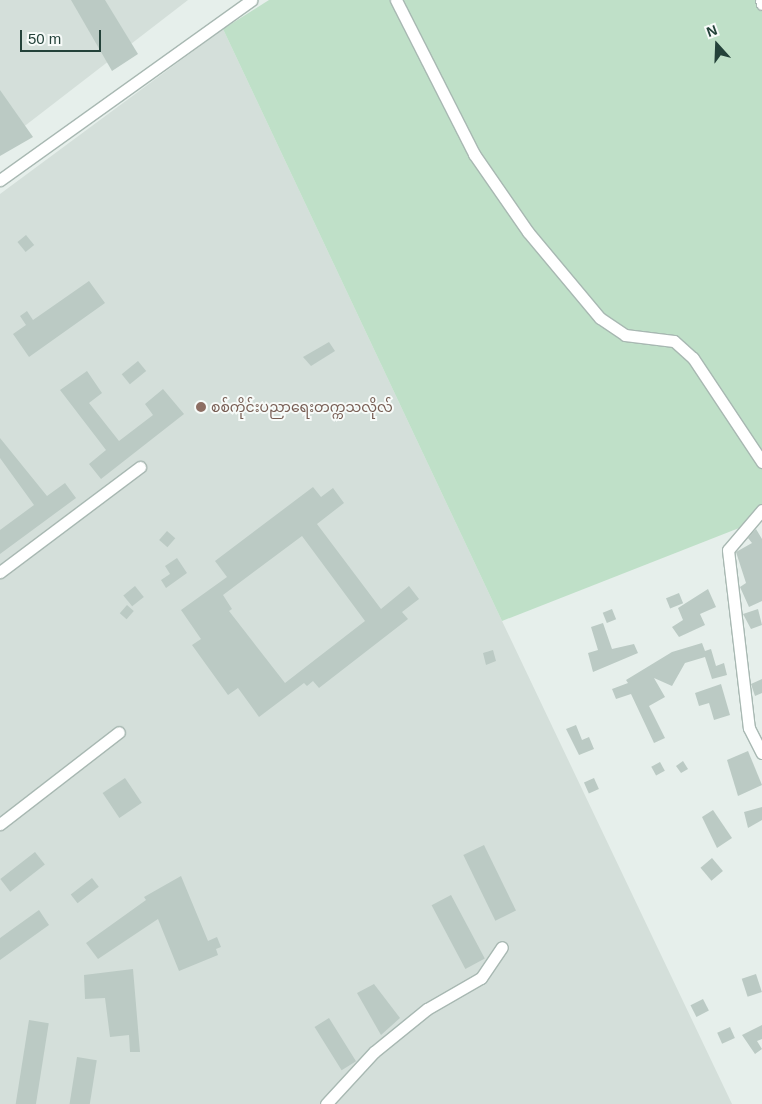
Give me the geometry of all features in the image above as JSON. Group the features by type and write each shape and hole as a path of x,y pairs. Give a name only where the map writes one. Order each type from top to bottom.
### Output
{"street":[{"path":"0,180 251,0"},
{"path":"396,0 474,154 528,232 600,318 625,335 674,340 693,358 762,462"},
{"path":"0,572 140,467"},
{"path":"762,510 728,550 749,728 762,753"},
{"path":"0,824 119,732"},
{"path":"326,1104 374,1052 427,1009 481,978 502,947"}],"shaded area":[{"path":"0,0 188,0 0,145"},
{"name":"စစ်ကိုင်းပညာရေးတက္ကသလိုလ်","path":"223,29 732,1104 0,1104 0,194"}],"green space":[{"path":"269,0 762,0 762,519 502,621 223,29"}],"building":[{"path":"71,0 105,0 138,54 112,71"},
{"path":"0,90 33,137 0,156"},
{"path":"26,235 34,245 26,252 17,242"},
{"path":"89,281 105,303 29,357 13,334 26,325 20,316 27,311 33,320"},
{"path":"329,342 335,351 311,366 303,357"},
{"path":"138,361 146,371 130,384 122,374"},
{"path":"87,371 102,393 89,403 119,441 153,415 145,404 163,389 184,414 101,479 89,464 106,450 60,390"},
{"path":"0,438 47,496 65,483 76,498 0,554 0,530 34,505 0,458"},
{"path":"313,487 321,497 333,488 344,503 317,524 381,609 409,586 419,599 402,612 408,619 319,688 313,681 307,686 304,683 259,717 238,688 228,695 192,645 201,639 181,610 227,577 215,561","holes":["302,536 365,621 285,683 229,611 232,609 223,595"]},
{"path":"756,529 762,539 762,601 749,607 740,587 746,583 736,552 752,543 748,538"},
{"path":"167,531 175,538 167,547 159,540"},
{"path":"177,558 187,573 166,588 161,580 170,574 165,566"},
{"path":"135,586 144,597 132,606 123,595"},
{"path":"708,589 716,607 700,614 705,625 679,637 672,627 683,620 678,608"},
{"path":"679,593 683,603 670,608 666,598"},
{"path":"127,605 134,611 127,619 120,613"},
{"path":"612,609 616,619 607,623 603,613"},
{"path":"758,609 762,625 751,629 743,614"},
{"path":"603,623 612,649 634,644 638,653 593,672 588,653 598,650 591,627"},
{"path":"702,643 705,651 711,649 716,666 724,663 727,675 712,679 705,657 685,663 672,686 654,678 665,697 649,706 665,738 654,743 631,694 616,699 612,689 628,683 626,680 672,652"},
{"path":"493,650 496,661 486,665 483,653"},
{"path":"762,679 762,693 755,696 751,684"},
{"path":"721,684 730,715 714,720 709,703 699,706 695,693"},
{"path":"576,725 582,740 589,737 594,749 579,755 566,729"},
{"path":"748,751 762,785 738,796 727,760"},
{"path":"683,761 688,769 681,773 676,766"},
{"path":"660,762 665,771 656,776 651,767"},
{"path":"125,778 142,803 119,818 103,793"},
{"path":"594,778 599,789 589,793 584,782"},
{"path":"762,807 762,820 748,828 744,812"},
{"path":"713,810 732,838 717,848 702,817"},
{"path":"484,845 516,911 495,921 463,855"},
{"path":"35,852 45,865 10,892 0,879"},
{"path":"712,858 723,871 711,881 701,868"},
{"path":"181,876 208,941 217,937 221,947 216,949 218,955 179,971 158,919 98,959 86,943 146,900 144,897"},
{"path":"92,878 99,887 77,903 71,895"},
{"path":"451,895 485,959 465,969 432,905"},
{"path":"39,910 49,925 0,960 0,938"},
{"path":"133,969 140,1052 130,1052 129,1035 110,1037 105,998 85,999 84,975"},
{"path":"756,974 762,992 748,997 742,979"},
{"path":"374,984 400,1018 381,1035 357,993"},
{"path":"703,999 709,1011 696,1017 691,1005"},
{"path":"329,1018 356,1061 342,1070 315,1027"},
{"path":"29,1020 49,1023 36,1104 16,1104"},
{"path":"762,1025 762,1039 757,1041 762,1049 755,1054 742,1035"},
{"path":"730,1027 735,1038 722,1044 717,1033"},
{"path":"77,1057 97,1060 90,1104 70,1104"}],"place":[{"name":"စစ်ကိုင်းပညာရေးတက္ကသလိုလ်","path":"201,407"}]}
